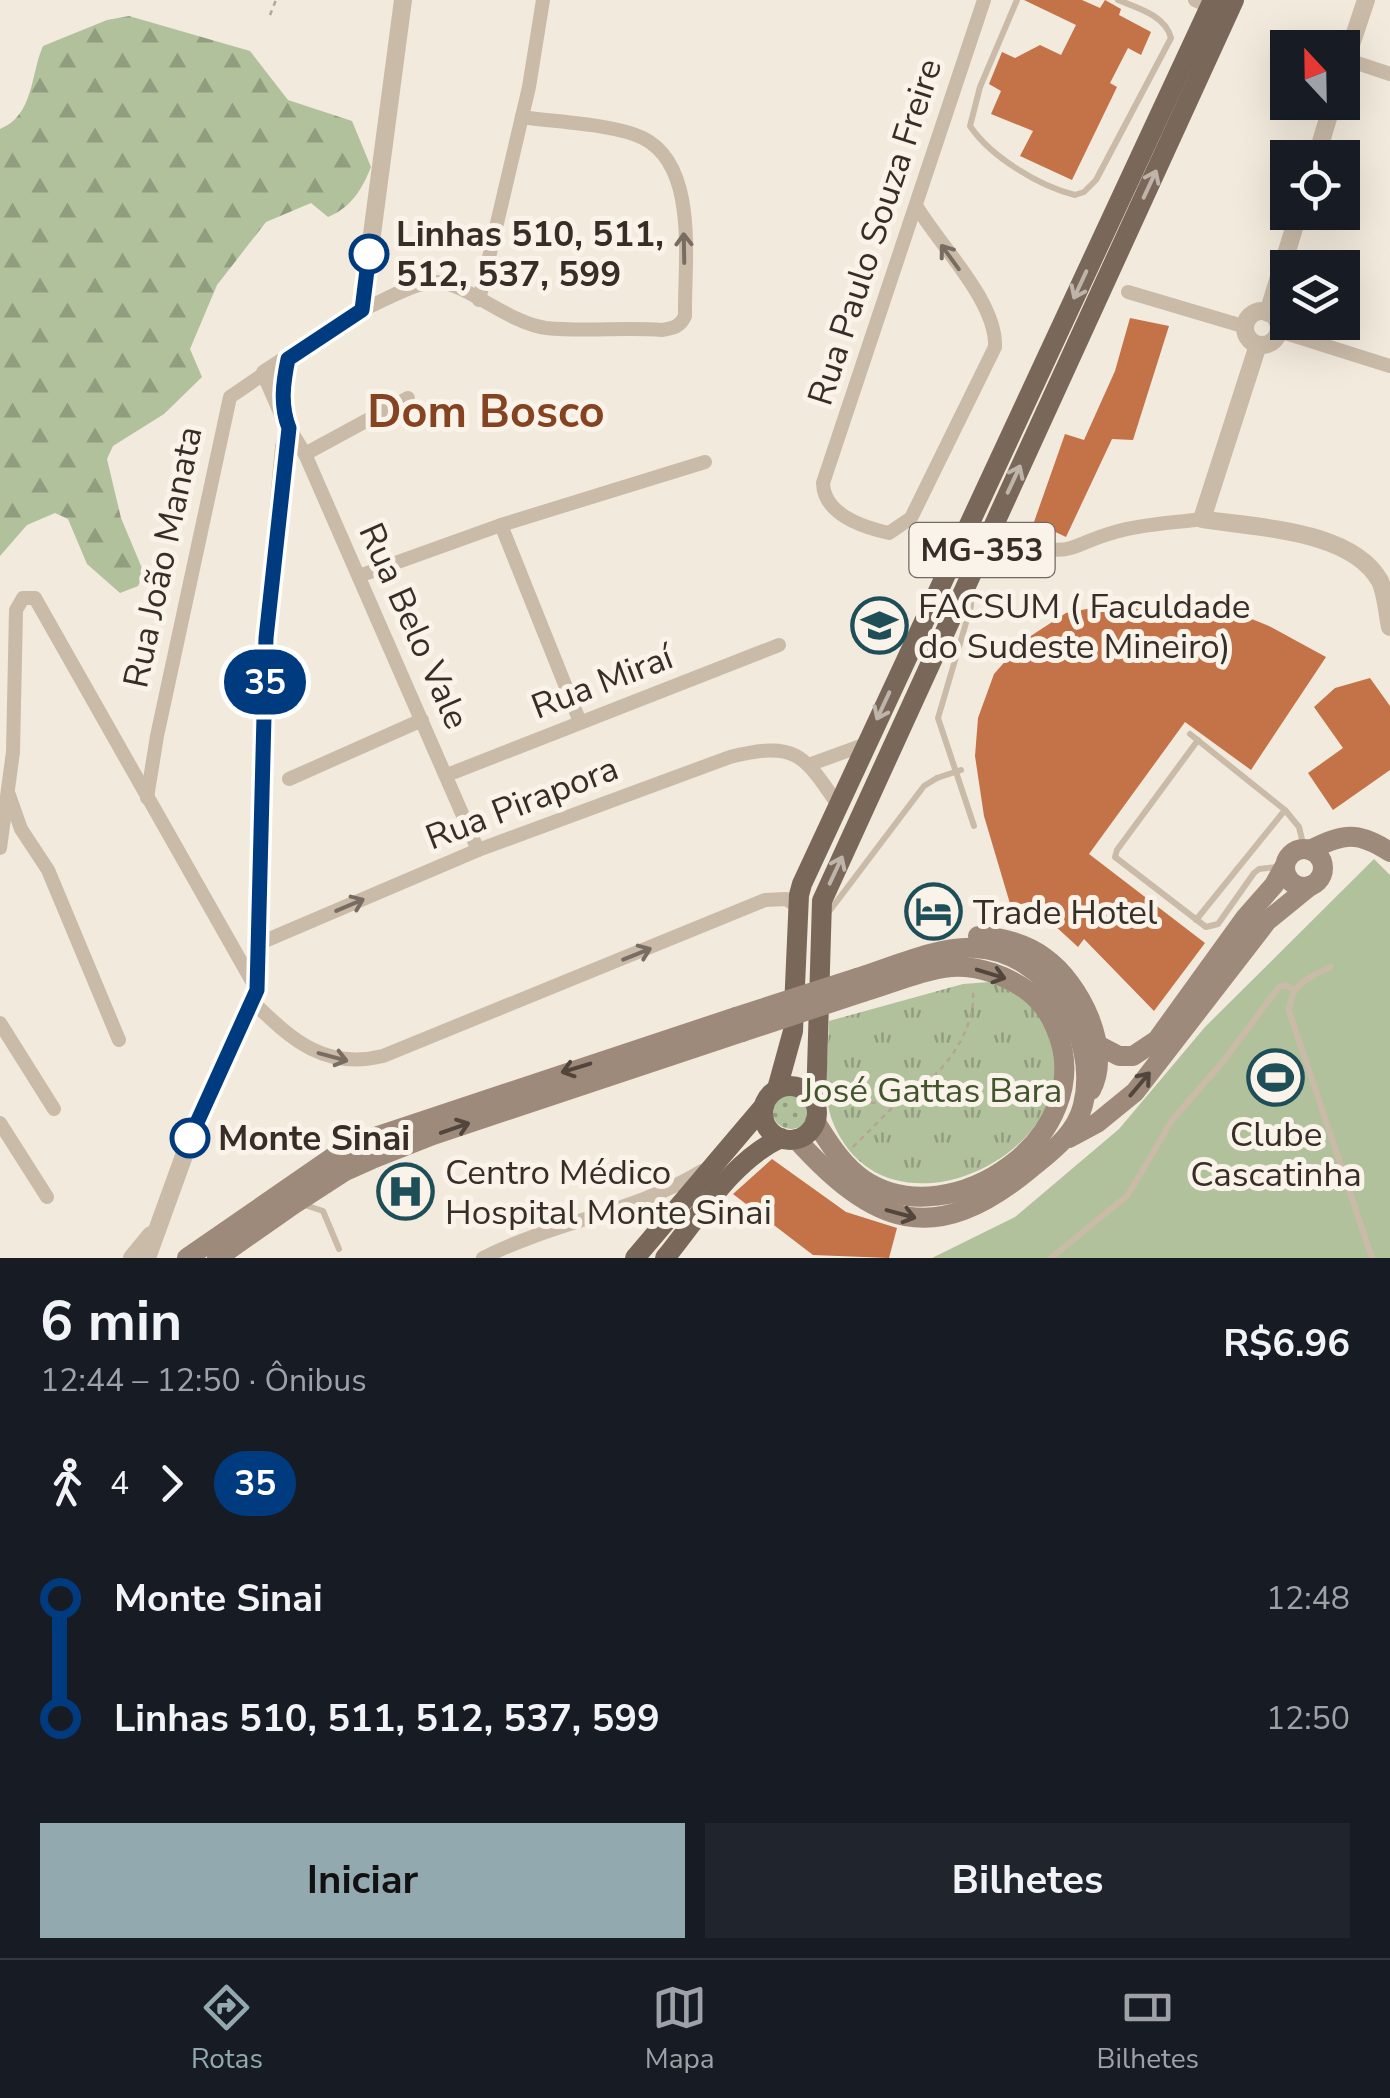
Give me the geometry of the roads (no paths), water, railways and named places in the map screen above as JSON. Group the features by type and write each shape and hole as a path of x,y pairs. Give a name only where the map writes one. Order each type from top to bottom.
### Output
{"main road":[{"name":"MG-353","path":"816,1105 820,920 826,890 969,578 1216,4"},
{"name":"MG-353","path":"636,1258 771,1097 794,1030 802,884 1216,4"},
{"path":"187,1258 339,1153 372,1138 860,985 947,968 984,970 1011,980 1047,1010 1060,1038 1066,1078 1058,1110 1038,1140 983,1181 957,1192 928,1198 907,1197 864,1179 841,1158 816,1105 800,1088 771,1097 764,1121 847,1189 878,1207 917,1219 964,1211 1097,1123 1135,1092 1267,921 1362,836"},
{"path":"1096,1044 1118,1056 1132,1056 1156,1040 1244,918 1274,886 1288,856 1336,837 1362,836 1390,852"},
{"path":"1308,849 1322,862 1316,880"},
{"path":"1284,867 1292,884 1316,880"},
{"path":"860,985 922,947 946,938 989,937 1045,957 1072,984 1093,1028 1096,1044 1095,1083 1063,1142"},
{"path":"880,971 947,950 974,948 1028,966 1054,990 1074,1027 1083,1062 1083,1106"},
{"path":"217,1258 345,1171 739,1025"},
{"path":"666,1258 742,1164 766,1145 804,1136 816,1105"}],"street":[{"path":"362,310 403,0"},
{"path":"479,300 522,117 544,0"},
{"name":"Rua Paulo Souza Freire","path":"917,207 990,310 996,331 995,347 912,518 889,533 835,510 826,502 823,484 984,0"},
{"path":"1356,30 1366,0"},
{"path":"1360,67 1390,74"},
{"path":"362,310 421,284 437,282 452,284 517,320 545,328 662,330 675,328 685,316 683,195 676,171 659,150 645,138 627,132 522,117"},
{"path":"1274,340 1258,344 1250,340 1246,327 1252,316 1268,312 1293,230"},
{"path":"1128,292 1246,327"},
{"name":"Rua João Manata","path":"147,799 230,397 362,310"},
{"path":"1308,340 1390,366"},
{"path":"1202,519 1258,344"},
{"path":"145,1257 190,1138 255,997 260,943 266,638 286,421 282,389 288,359"},
{"path":"265,372 286,421"},
{"path":"305,454 408,398"},
{"name":"Rua Belo Vale","path":"286,421 305,454 478,850"},
{"path":"358,576 501,525 705,462"},
{"path":"1017,537 1038,547 1076,549 1112,532 1202,519 1323,539 1361,558 1381,582 1390,626"},
{"path":"501,525 580,722"},
{"path":"0,848 13,752 16,610 23,598 34,598 255,997 316,1052 346,1062 364,1060 436,1035 764,900 786,899 799,906"},
{"name":"Rua Miraí","path":"447,776 779,645"},
{"path":"289,779 422,720"},
{"path":"838,804 811,764 866,744"},
{"name":"Rua Pirapora","path":"260,943 478,850 730,757 757,750 779,750 811,764"},
{"path":"8,793 21,829 48,870 119,1040"},
{"path":"0,1023 54,1109"},
{"path":"0,1124 47,1197"},
{"path":"482,1258 535,1233 673,1188 711,1165"}],"lane":[{"path":"1018,0 980,88 970,126 977,136 1036,179 1075,195 1096,180 1171,38 1167,26 1118,0"},
{"path":"969,578 970,606 938,718 974,826"},
{"path":"1190,734 1285,810 1299,827 1308,849"},
{"path":"1198,740 1115,856 1206,927 1218,924 1254,873 1284,867"},
{"path":"820,920 834,909 924,786 972,767"},
{"path":"1196,920 1285,810"},
{"path":"1330,967 1297,984 1289,1011 1372,1258"},
{"path":"1050,1258 1128,1196 1172,1120 1222,1064 1279,988 1294,990"},
{"path":"294,1204 324,1211 339,1248"}],"place":[{"name":"Linhas 510, 511, 512, 537, 599","path":"369,254"},
{"name":"FACSUM ( Faculdade do Sudeste Mineiro)","path":"879,626"},
{"name":"Trade Hotel","path":"934,912"},
{"name":"Clube Cascatinha","path":"1276,1078"},
{"name":"Monte Sinai","path":"190,1138"},
{"name":"Centro Médico Hospital Monte Sinai","path":"406,1192"}],"district":[{"name":"Dom Bosco","path":"486,412"}],"park label":[{"name":"José Gattas Bara","path":"932,1090"}]}
